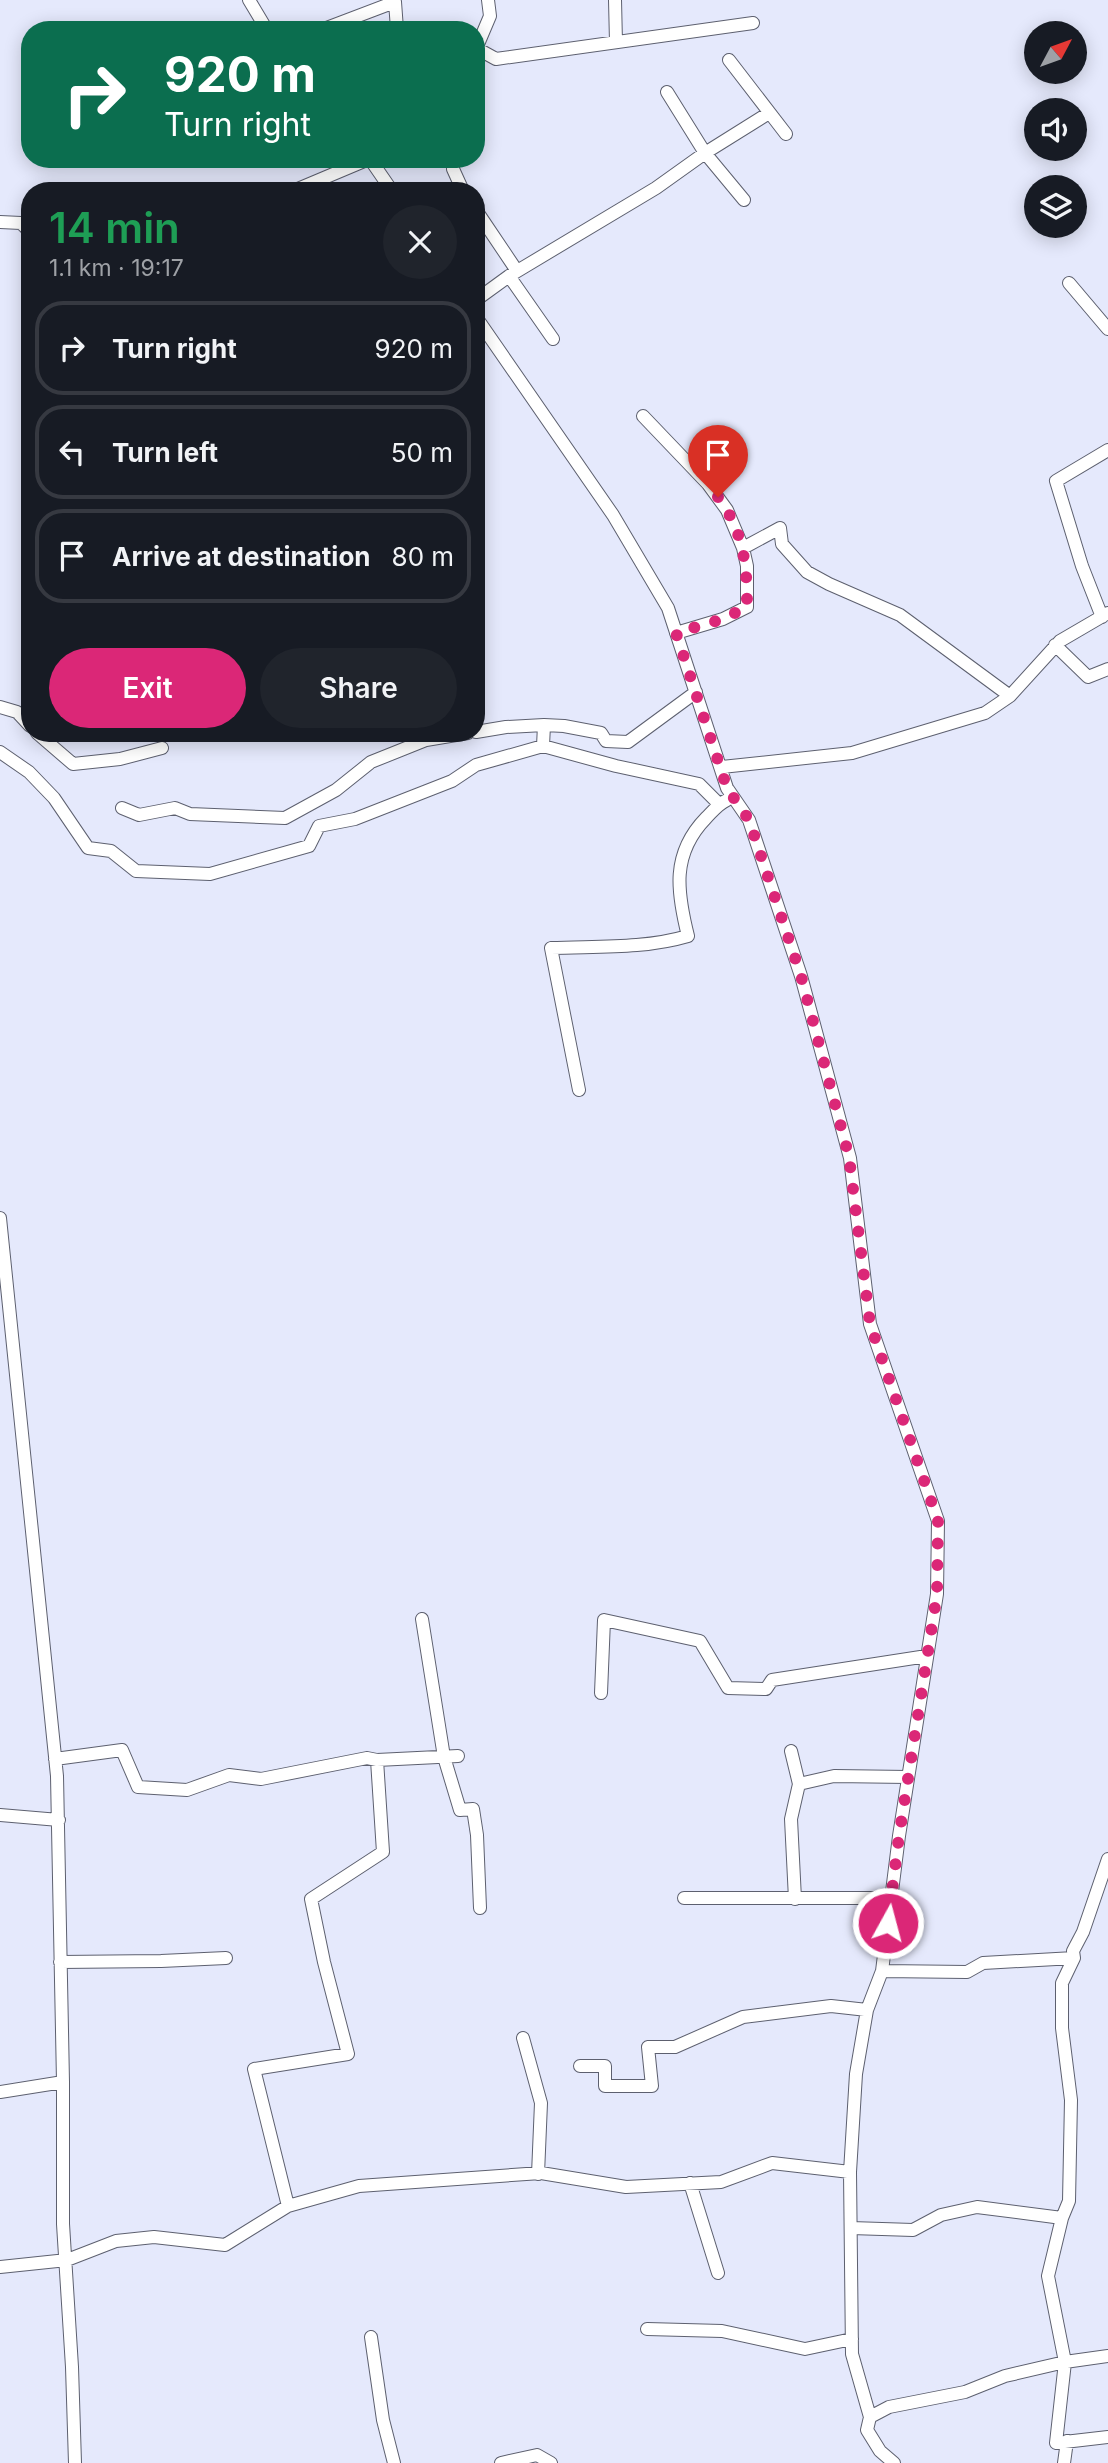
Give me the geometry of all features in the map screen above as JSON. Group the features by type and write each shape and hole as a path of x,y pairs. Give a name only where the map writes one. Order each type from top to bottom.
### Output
{"street":[{"path":"249,0 262,21"},
{"path":"485,27 490,16 488,0"},
{"path":"615,0 616,42"},
{"path":"345,21 395,2 396,21"},
{"path":"485,53 496,59 753,23"},
{"path":"729,60 786,134"},
{"path":"667,92 705,153 744,200"},
{"path":"485,294 656,188 769,113"},
{"path":"315,182 348,168"},
{"path":"453,169 459,182"},
{"path":"0,222 21,223"},
{"path":"485,226 553,339"},
{"path":"1069,283 1108,329"},
{"path":"485,330 613,515 668,608 730,792 749,820 801,976 849,1157 870,1324 938,1521 937,1594 881,1972 867,2010 856,2074 850,2172 852,2354 870,2417 867,2430 880,2451 894,2463"},
{"path":"643,416 708,484 727,510 743,548 747,566 747,607 723,619 676,633"},
{"path":"722,767 852,753 985,713 1010,696 1055,645 1105,615 1082,566 1056,481 1108,450"},
{"path":"743,548 780,528 782,544 807,572 901,615 1010,696"},
{"path":"1055,645 1088,677 1108,669"},
{"path":"485,730 506,727 564,726 601,733 606,741 628,742 696,692"},
{"path":"0,706 17,712 21,716"},
{"path":"543,746 544,725"},
{"path":"47,742 73,764 120,759 162,748"},
{"path":"122,808 139,815 175,808 190,814 285,818 336,790 371,762 421,742"},
{"path":"0,752 29,772 54,797 88,848 111,851 136,871 210,874 309,846 319,826 355,819 452,781 476,765 543,746 616,766 699,784 719,804"},
{"path":"579,1090 551,948 642,945 688,936 680,903 679,873 691,833 730,792"},
{"path":"0,1218 59,1820 63,2224 67,2260 75,2463"},
{"path":"422,1619 460,1810 473,1809 477,1835 480,1908"},
{"path":"601,1693 604,1619 700,1641 728,1688 766,1689 772,1680 928,1656"},
{"path":"55,1759 122,1750 138,1787 187,1790 229,1776 261,1779 366,1758 377,1760 451,1757"},
{"path":"790,1751 799,1784 791,1819 795,1899"},
{"path":"288,2206 254,2069 348,2054 311,1899 383,1852 377,1760"},
{"path":"799,1784 834,1776 908,1777"},
{"path":"0,1815 59,1820"},
{"path":"1108,1859 1083,1932 1073,1951 1074,1958 1062,1983 1062,2028 1071,2100 1072,2157 1069,2201 1062,2218 1048,2276 1065,2362 1056,2443 1108,2437"},
{"path":"684,1898 891,1898"},
{"path":"60,1962 226,1958"},
{"path":"881,1972 967,1972 983,1963 1074,1958"},
{"path":"580,2066 605,2066 605,2085 652,2086 648,2047 675,2048 743,2017 831,2006 867,2010"},
{"path":"523,2038 541,2103 538,2174"},
{"path":"0,2092 63,2082"},
{"path":"0,2267 67,2260 116,2241 153,2237 225,2245 288,2206 359,2186 541,2172 626,2187 721,2182 772,2164 850,2172"},
{"path":"690,2183 718,2273"},
{"path":"851,2228 913,2230 941,2215 977,2207 1062,2218"},
{"path":"647,2329 722,2331 805,2349 852,2339"},
{"path":"371,2337 383,2420 394,2463"},
{"path":"870,2417 889,2407 965,2392 1005,2376 1065,2362 1108,2356"},
{"path":"1064,2463 1067,2441"},
{"path":"501,2463 537,2455 551,2463"}],"route":[{"path":"718,497 727,510 743,548 747,566 747,607 723,619 676,633 727,788 749,820 801,976 849,1157 870,1324 938,1521 937,1594 888,1923"}]}
